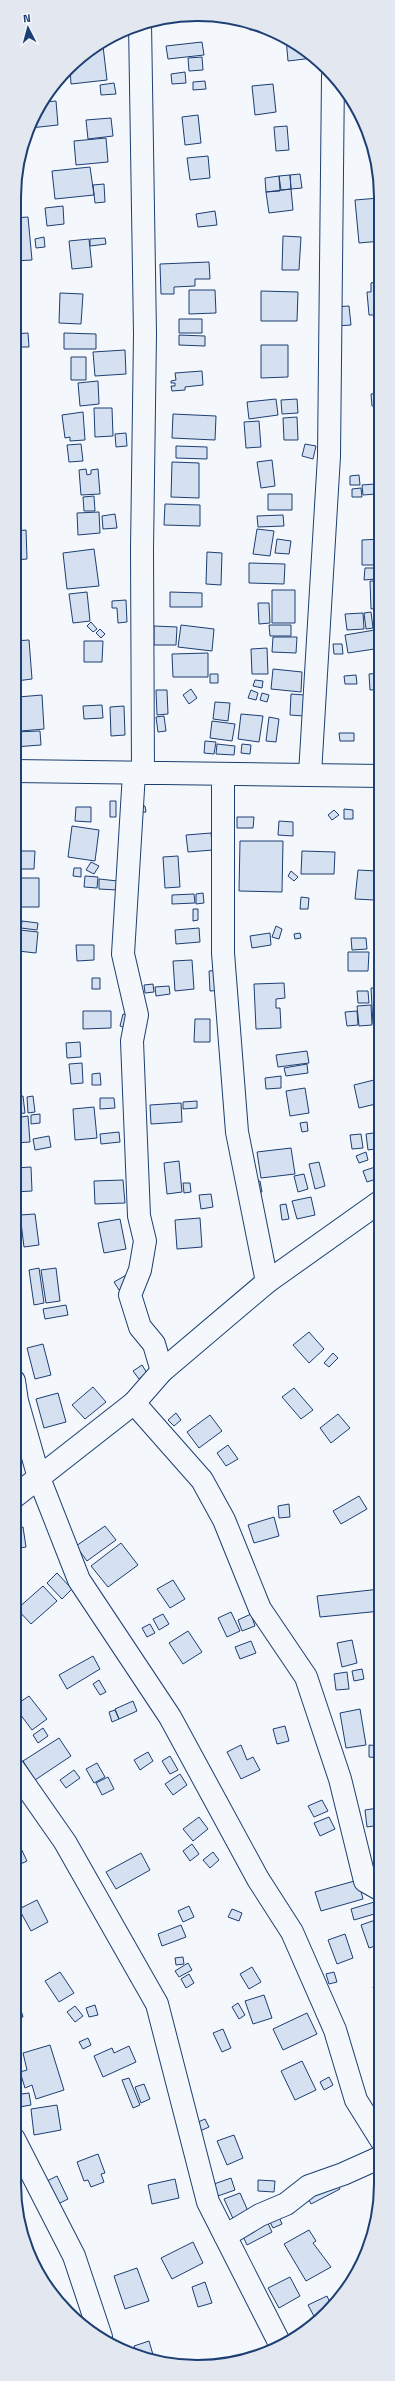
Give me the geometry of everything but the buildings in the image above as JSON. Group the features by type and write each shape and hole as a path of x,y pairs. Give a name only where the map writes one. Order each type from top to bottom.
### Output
{"main road":[{"path":"140,30 145,334 139,773 123,954 137,1015 132,1041 139,1216 145,1241 140,1270 130,1295 140,1327 154,1344 162,1371"},
{"path":"310,774 329,456 333,84"},
{"path":"21,770 374,776"},
{"path":"223,774 223,953 237,1132 267,1282"},
{"path":"21,1492 134,1403 162,1371 267,1282 374,1209"},
{"path":"134,1403 202,1480 224,1520 260,1609 306,1677 340,1779 365,1881 374,1886"},
{"path":"21,1415 39,1478 79,1580 170,1717 258,1879 292,1932 335,2030 356,2100 374,2129"},
{"path":"21,1779 65,1842 157,2004 206,2195 278,2341"},
{"path":"21,2153 74,2256 99,2330"},
{"path":"226,2236 260,2215 286,2204 309,2186 343,2174 374,2160"}]}
